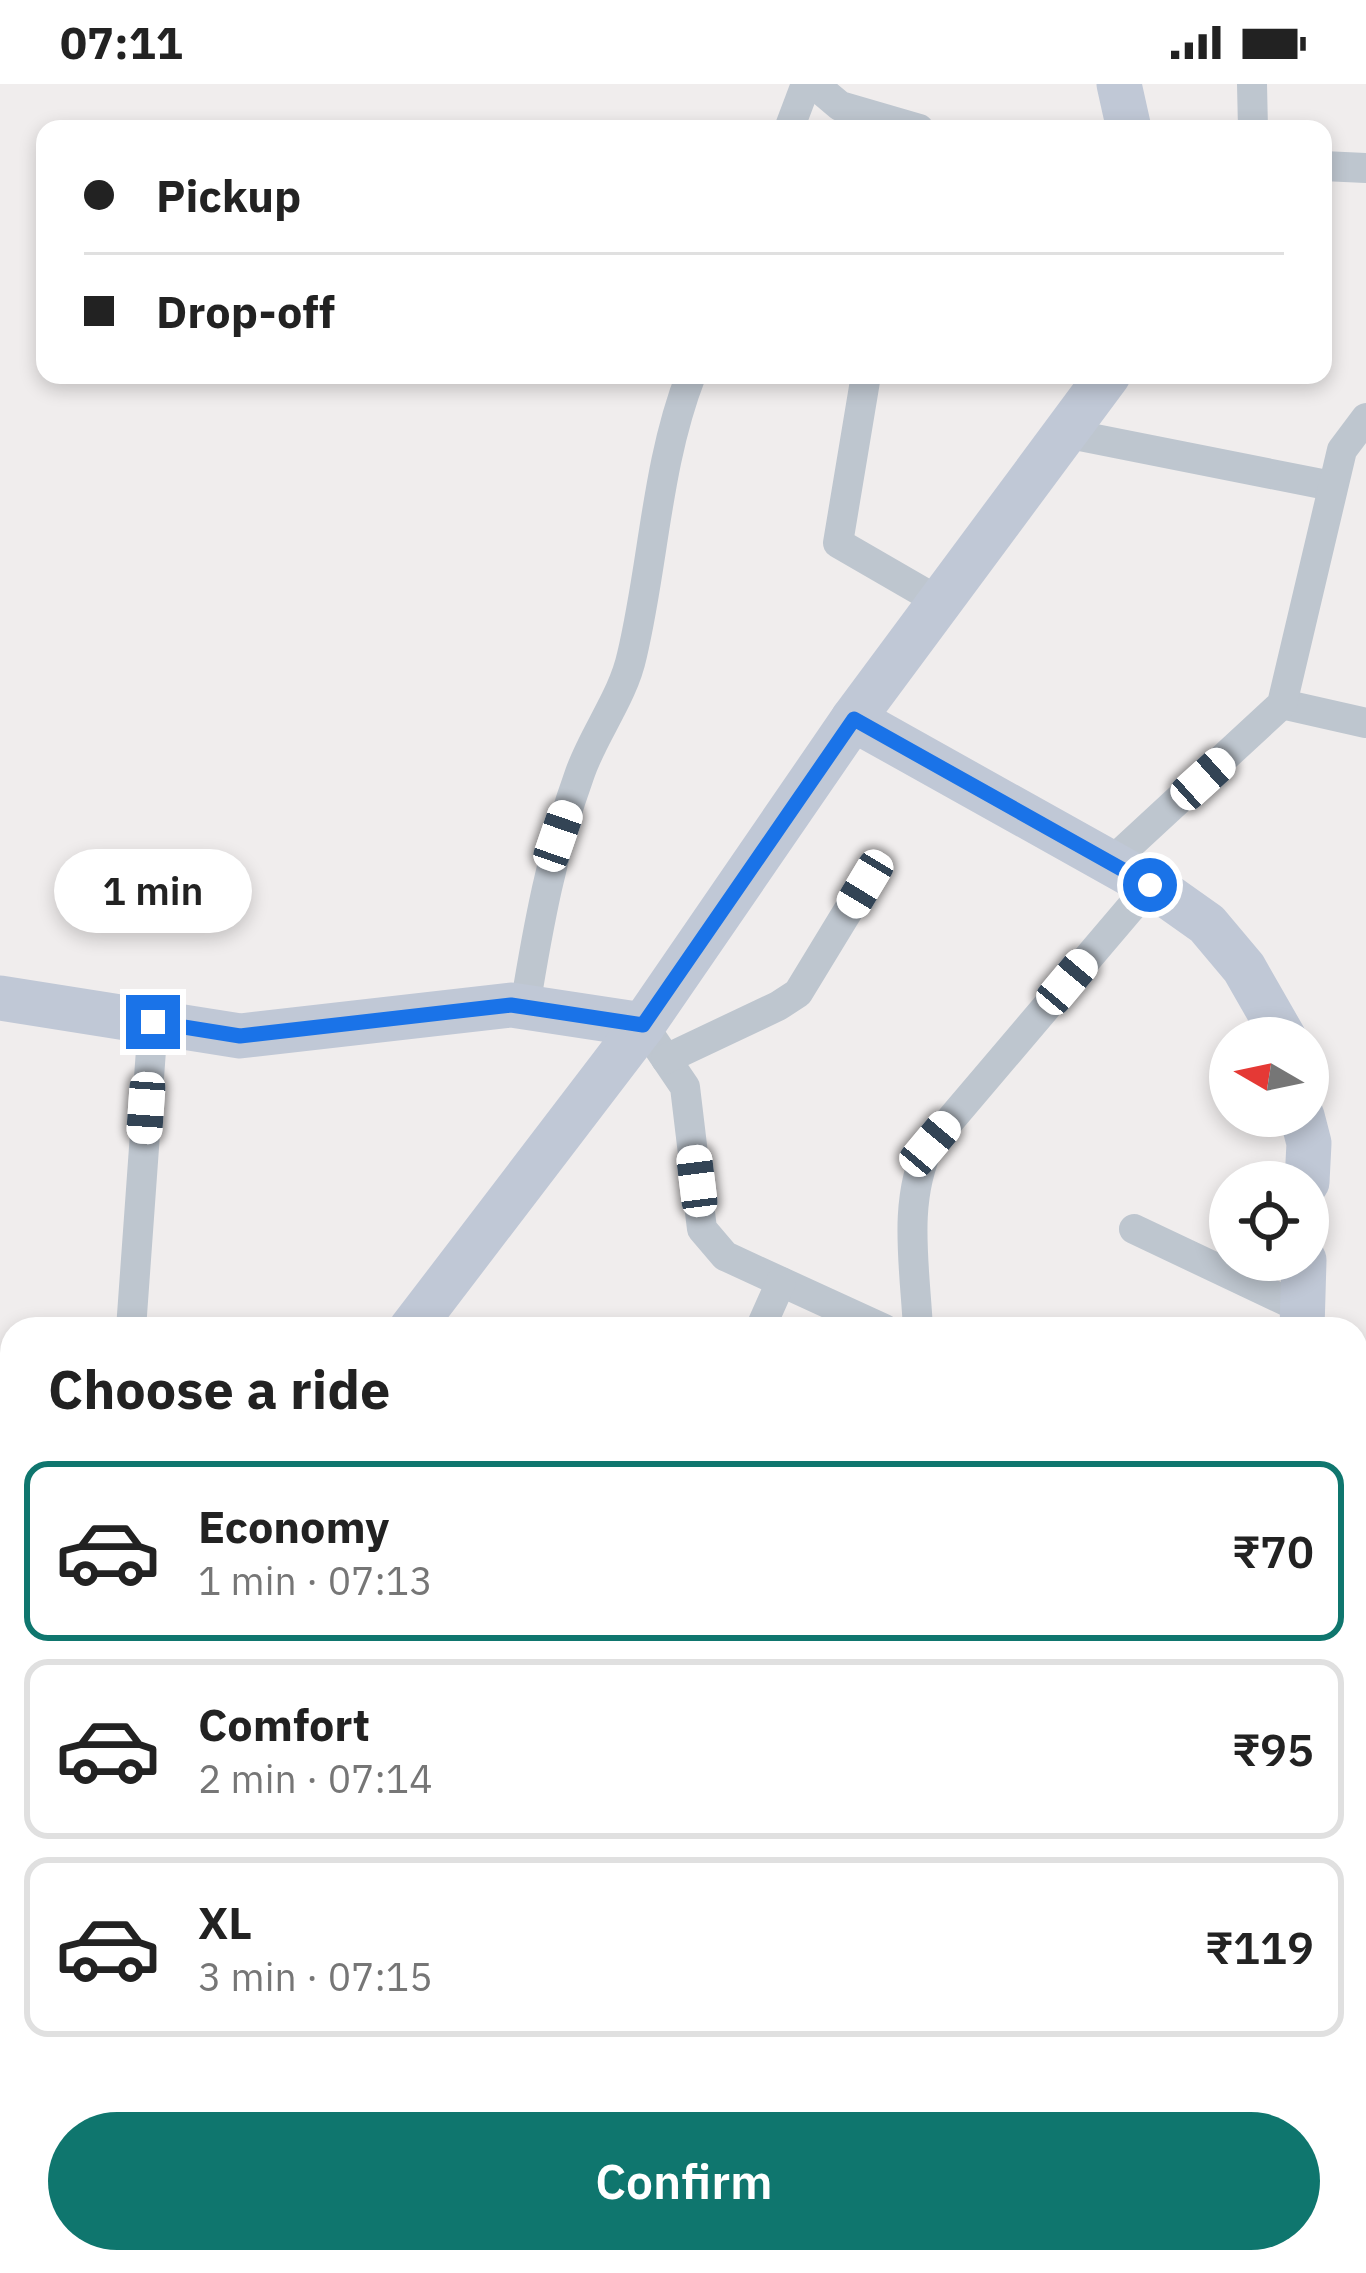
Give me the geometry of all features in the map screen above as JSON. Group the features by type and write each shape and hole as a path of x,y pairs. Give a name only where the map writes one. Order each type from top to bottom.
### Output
{"street":[{"path":"792,120 810,84 840,106 888,120"},
{"path":"1119,84 1127,120"},
{"path":"1252,84 1253,120"},
{"path":"1332,166 1366,168"},
{"path":"525,1007 558,836 582,766 632,658 663,470 688,384"},
{"path":"864,384 838,543 940,602"},
{"path":"421,1317 654,1042 854,719 1101,384"},
{"path":"917,1317 912,1207 915,1175 930,1144 1130,874 1282,704 1342,450 1366,418"},
{"path":"1065,433 1332,486"},
{"path":"1282,704 1366,723"},
{"path":"854,719 1130,874 1207,924 1244,968 1272,1017"},
{"path":"0,998 240,1036 511,1005 654,1042 778,1006 798,993 865,884"},
{"path":"131,1317 153,1022"},
{"path":"654,1042 686,1087 703,1229 725,1256 858,1317"},
{"path":"1134,1229 1298,1317"},
{"path":"1302,1317 1303,1281"},
{"path":"766,1317 782,1282"}],"route":[{"path":"153,1022 240,1036 511,1005 643,1025 854,719 1150,885"}]}
